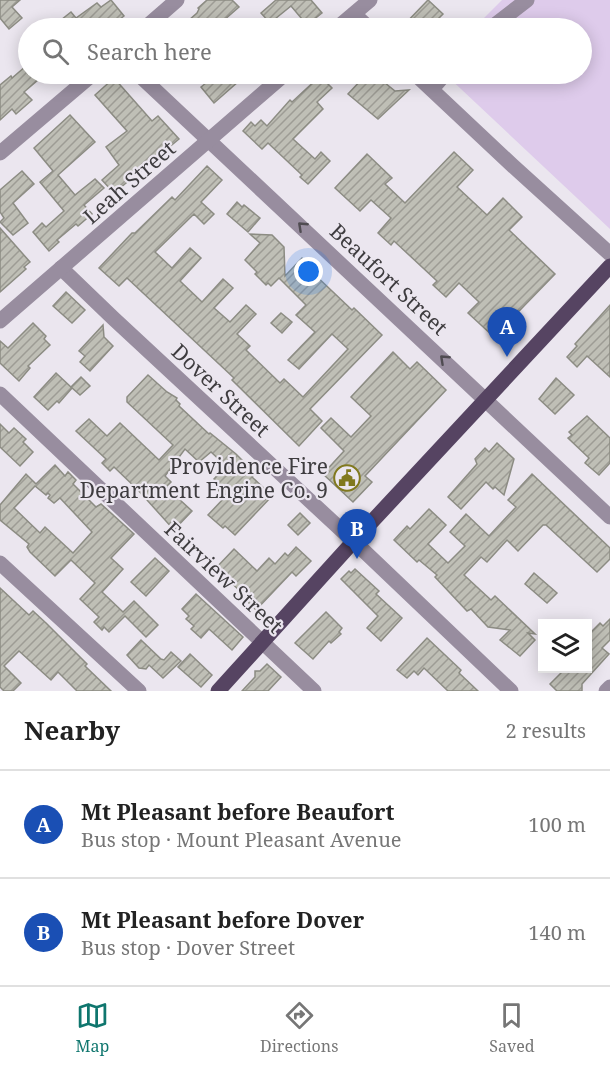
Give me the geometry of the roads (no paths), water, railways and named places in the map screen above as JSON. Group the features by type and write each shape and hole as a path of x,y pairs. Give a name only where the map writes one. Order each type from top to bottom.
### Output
{"main road":[{"path":"218,691 610,266"}],"street":[{"path":"156,18 177,0"},
{"path":"349,18 370,0"},
{"path":"504,18 527,0"},
{"path":"354,14 358,18"},
{"path":"0,153 81,84"},
{"name":"Beaufort Street","path":"149,84 610,517"},
{"name":"Leah Street","path":"0,321 274,84"},
{"path":"426,84 610,254"},
{"path":"432,89 436,84"},
{"name":"Dover Street","path":"61,268 511,691"},
{"name":"Fairview Street","path":"0,394 314,691"},
{"path":"0,563 139,691"},
{"path":"606,691 610,687"}],"place":[{"name":"Mt Pleasant before Beaufort","path":"507,357"},
{"name":"Providence Fire Department Engine Co. 9","path":"347,478"},
{"name":"Mt Pleasant before Dover","path":"357,559"}]}
